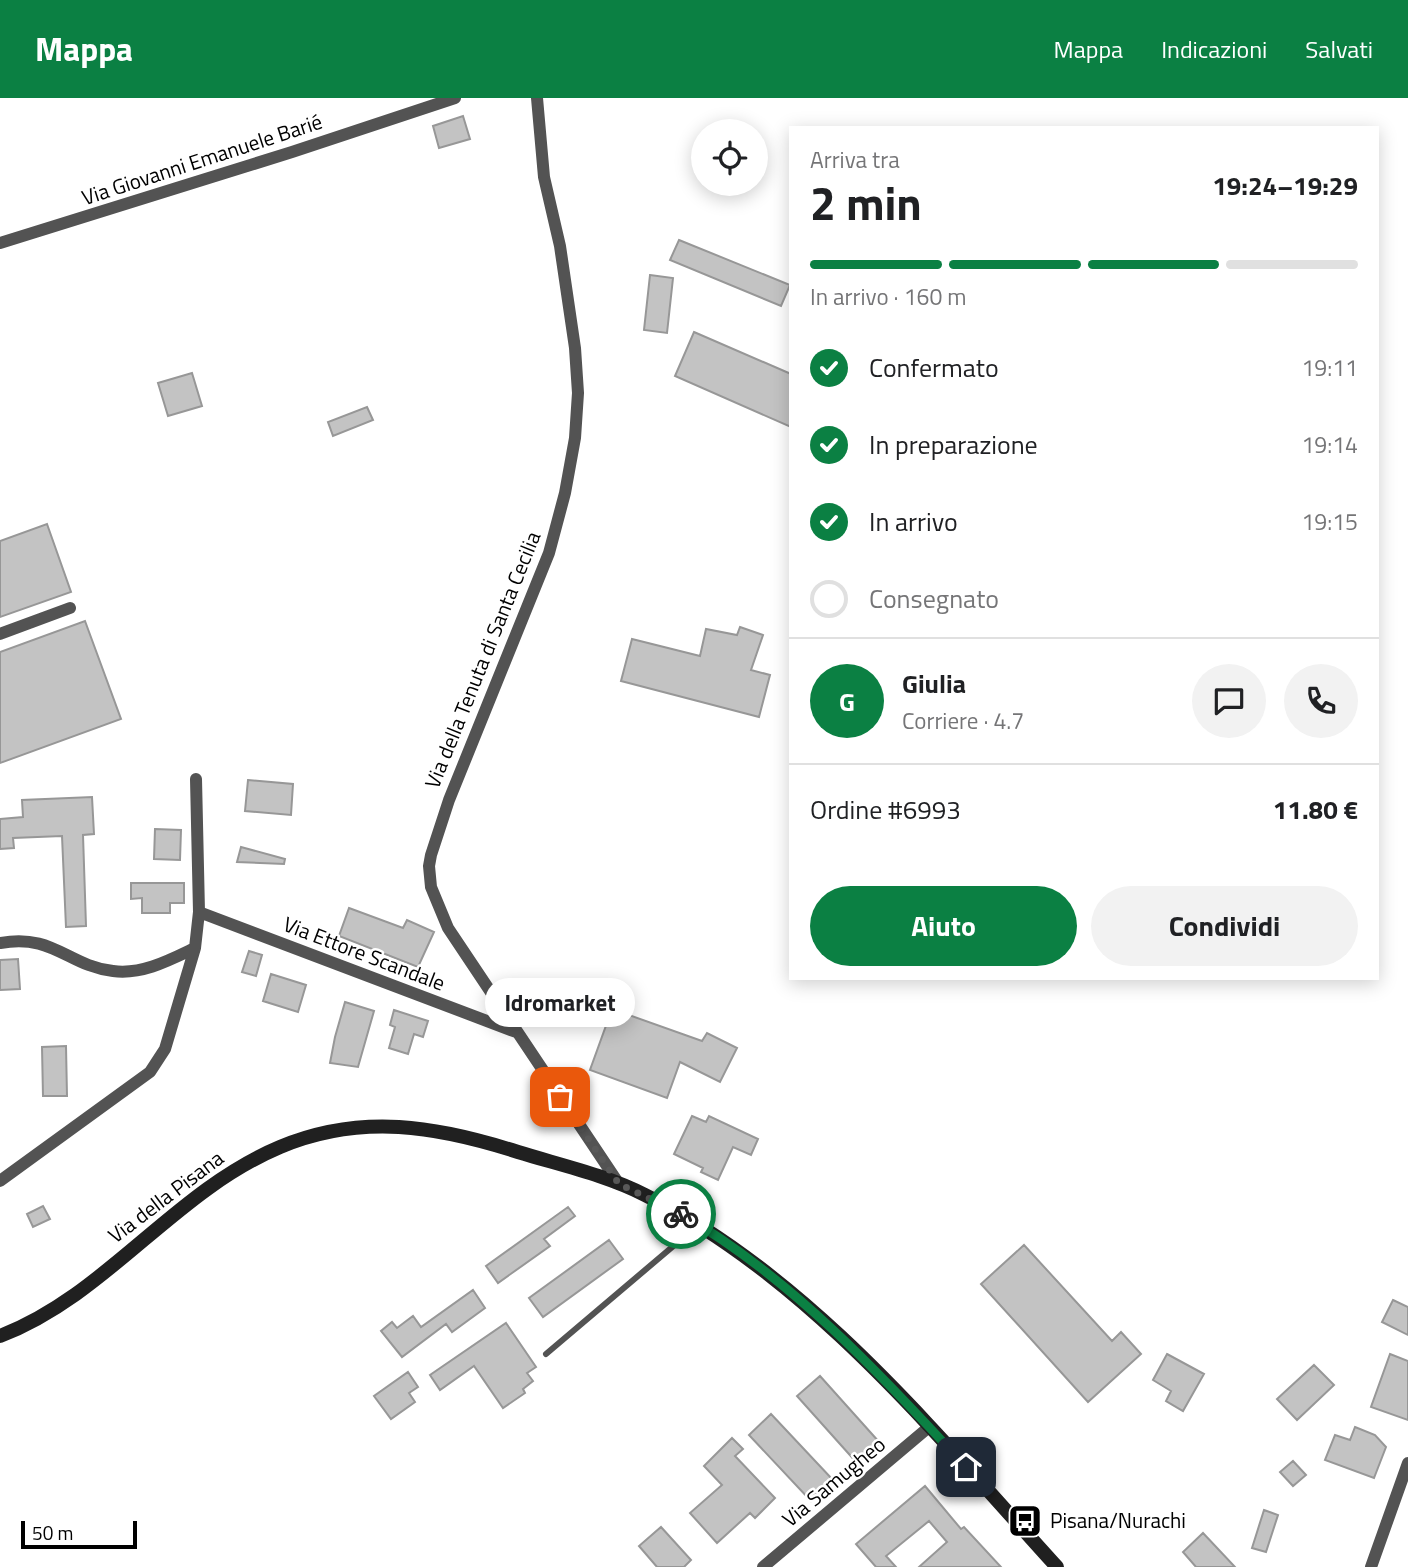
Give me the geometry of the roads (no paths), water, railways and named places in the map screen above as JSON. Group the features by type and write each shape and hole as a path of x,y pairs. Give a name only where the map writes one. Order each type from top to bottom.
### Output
{"main road":[{"name":"Via della Pisana","path":"0,1336 42,1318 83,1290 173,1214 232,1171 282,1146 329,1132 376,1126 446,1132 619,1184 699,1224 756,1265 819,1318 929,1427 1057,1567"}],"street":[{"name":"Via Giovanni Emanuele Barié","path":"0,243 455,98"},
{"name":"Via della Tenuta di Santa Cecilia","path":"537,98 544,177 560,246 575,348 578,393 575,438 565,493 549,553 449,800 429,866 430,887 442,918 619,1184"},
{"path":"0,635 70,608"},
{"path":"0,1181 150,1072 165,1049 195,948 199,912 196,779"},
{"name":"Via Ettore Scandale","path":"199,912 516,1032"},
{"path":"0,943 20,940 36,942 116,972 150,967 195,948"},
{"name":"Via Samugheo","path":"764,1567 929,1427"},
{"path":"1371,1567 1408,1463"}],"lane":[{"path":"546,1353 699,1224"}],"place":[{"name":"Idromarket","path":"560,1097"},
{"name":"Pisana/Nurachi","path":"1025,1521"}]}
